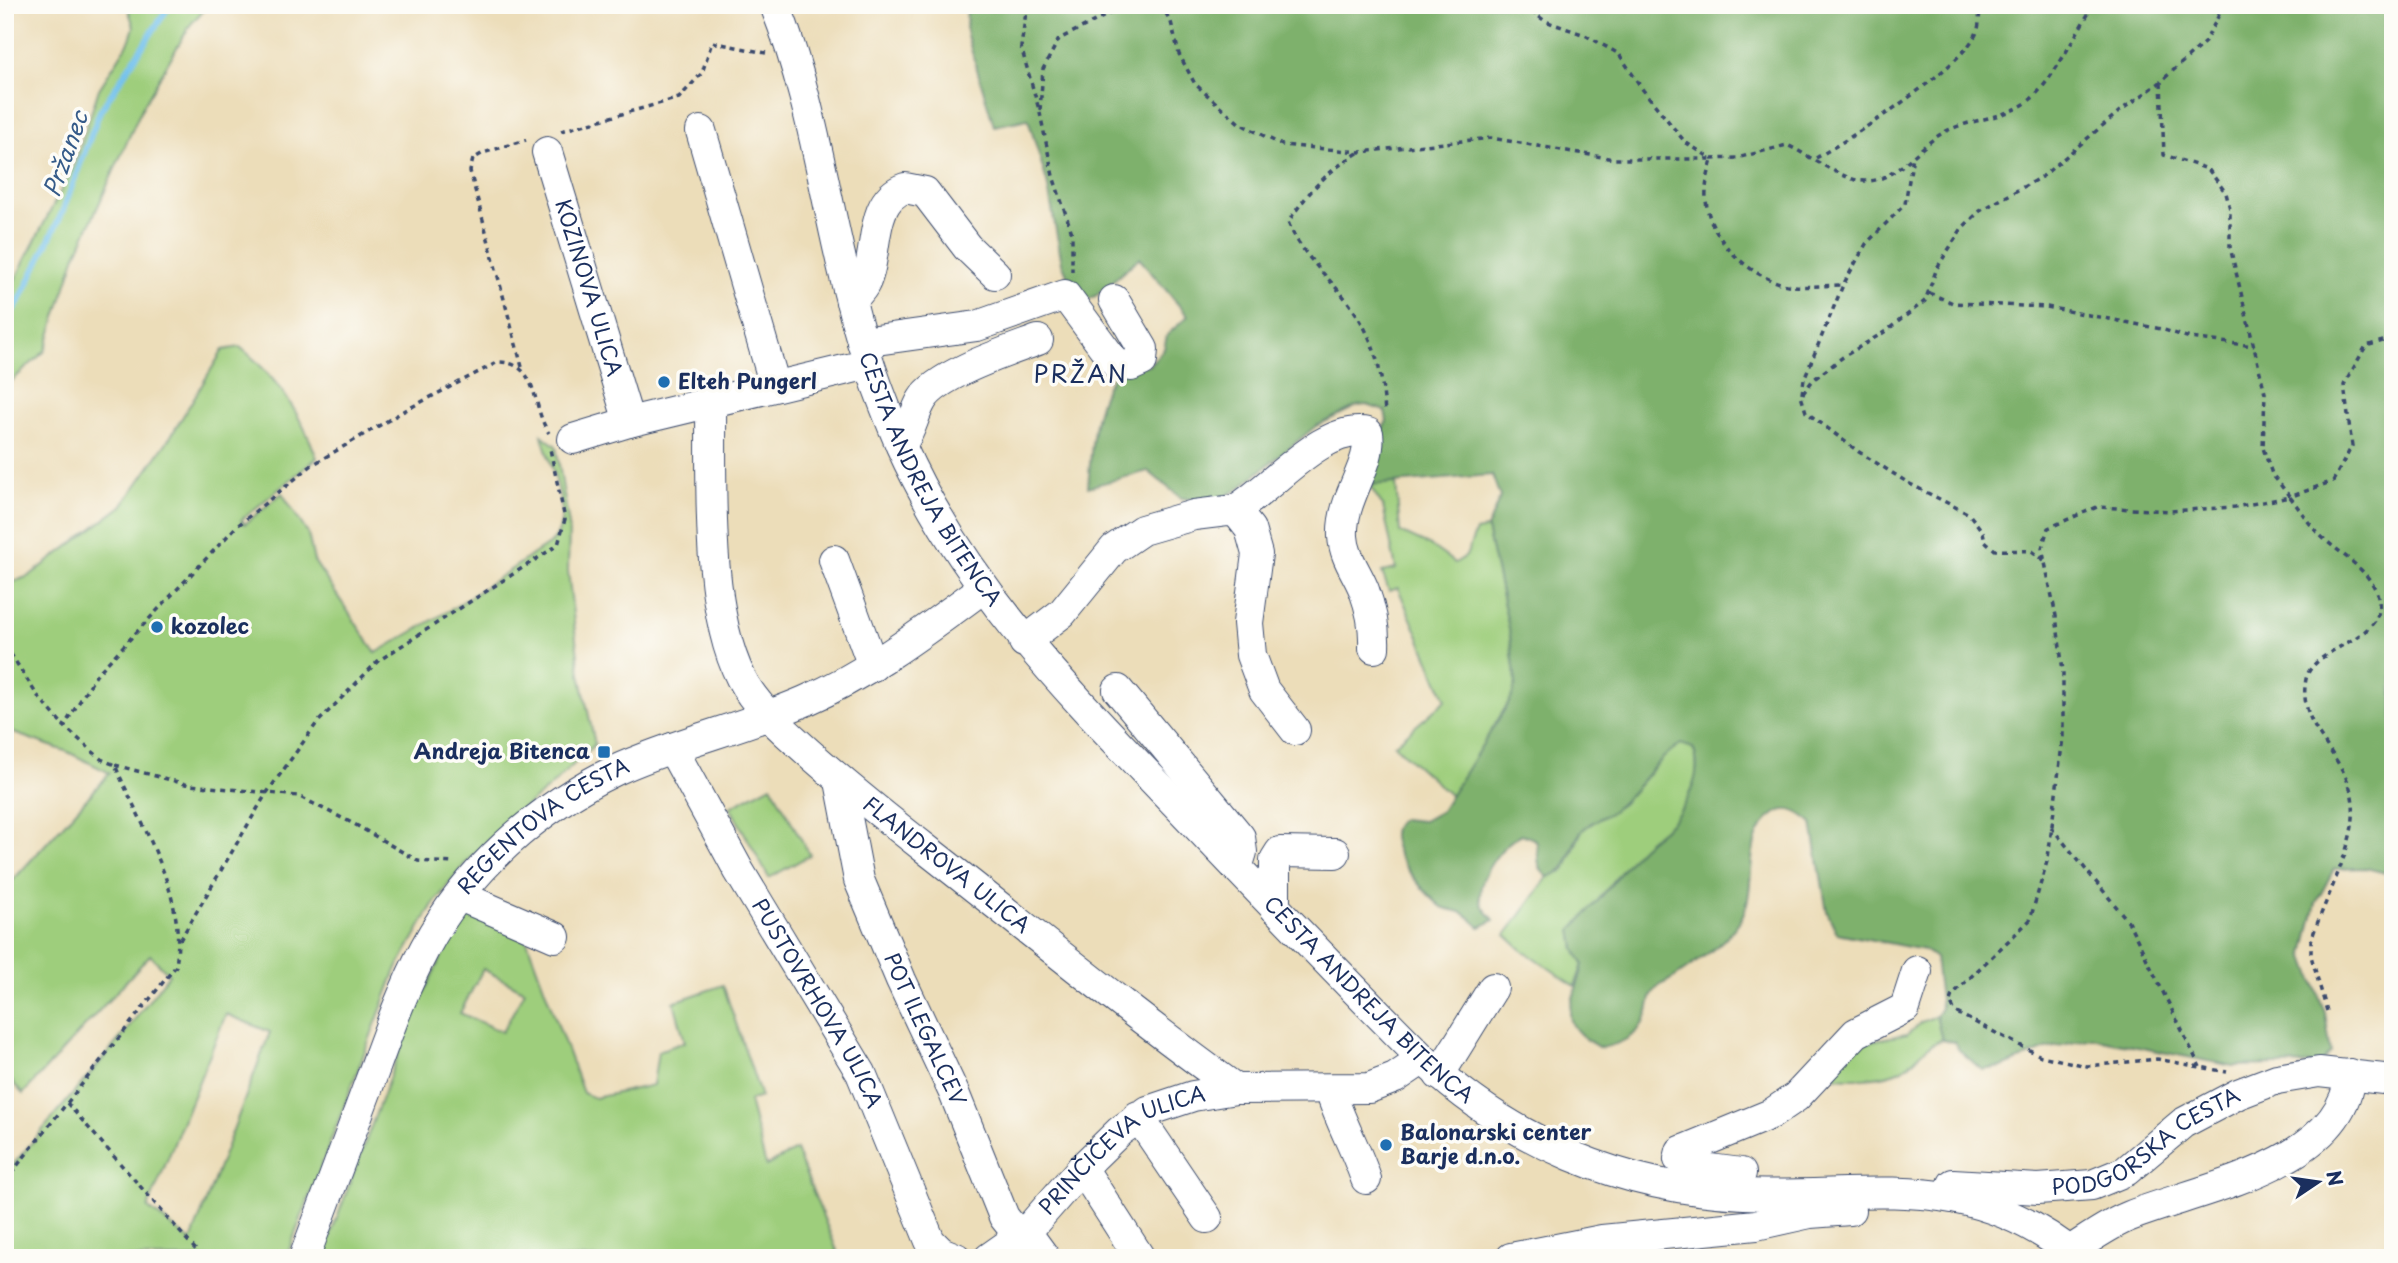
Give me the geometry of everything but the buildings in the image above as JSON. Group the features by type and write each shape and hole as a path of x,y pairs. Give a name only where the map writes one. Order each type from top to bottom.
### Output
{"street":[{"name":"CESTA ANDREJA BITENCA","path":"775,5 792,53 851,301 866,353 901,445 932,507 983,588 1024,642 1237,869 1431,1067 1475,1102 1530,1138 1594,1165 1658,1184 1745,1194 1884,1191 1950,1196 2009,1215 2074,1254"},
{"path":"701,131 775,386"},
{"name":"KOZINOVA ULICA","path":"547,152 629,422"},
{"path":"851,301 865,284 881,214 892,195 905,188 926,192 967,247 995,274"},
{"path":"564,439 775,386 866,353 977,326 1065,295 1116,364 1131,366 1142,361 1143,349 1114,300"},
{"path":"901,445 913,428 921,401 932,388 1038,340"},
{"name":"FLANDROVA ULICA","path":"711,401 716,569 726,638 741,678 769,716 840,781 1173,1043 1236,1089"},
{"path":"1024,642 1062,613 1114,549 1142,530 1194,516 1235,510 1259,496 1338,433 1354,430 1368,433 1370,446 1346,502 1343,536 1349,563 1364,589 1370,611 1374,648"},
{"path":"1235,510 1250,529 1257,554 1248,623 1251,655 1264,690 1295,730"},
{"path":"834,560 873,666"},
{"name":"REGENTOVA CESTA","path":"304,1258 407,986 426,946 460,896 496,855 537,819 587,785 672,748 769,716 836,687 873,666 983,588"},
{"path":"1118,690 1240,836 1242,852 1237,869"},
{"name":"PUSTOVRHOVA ULICA","path":"672,748 739,871 861,1073 930,1241 941,1252 956,1258"},
{"name":"POT ILEGALCEV","path":"840,781 859,880 901,980 954,1093 1004,1217 1012,1227 1026,1232 1045,1258"},
{"path":"1275,908 1275,860 1280,852 1335,853"},
{"path":"460,896 555,937"},
{"path":"1745,1194 1752,1174 1686,1166 1679,1159 1681,1151 1738,1129 1796,1097 1856,1033 1905,1008 1917,971"},
{"path":"1236,1089 1369,1088 1431,1067 1493,988"},
{"name":"PODGORSKA CESTA","path":"1950,1196 1952,1184 2038,1189 2092,1185 2111,1180 2145,1158 2162,1138 2183,1122 2238,1094 2277,1079 2319,1072 2393,1080"},
{"path":"2074,1254 2127,1217 2196,1196 2264,1168 2314,1138 2342,1109 2350,1074"},
{"name":"PRINČIČEVA ULICA","path":"989,1258 1026,1232 1082,1168 1138,1116 1193,1096 1236,1089"},
{"path":"1330,1090 1339,1119 1358,1155 1366,1179"},
{"path":"1138,1116 1207,1218"},
{"path":"1082,1168 1140,1258"},
{"path":"1511,1258 1602,1240 1756,1225 1810,1213 1862,1209"}],"path":[{"path":"1027,5 1021,47 1040,113 1053,176 1072,233 1072,277 1065,295"},
{"path":"1040,113 1043,69 1059,39 1127,5"},
{"path":"1161,5 1171,22 1179,54 1195,84 1239,123 1282,145 1360,152 1491,138 1614,159 1737,158 1787,145 1816,158 1844,176 1866,182 1893,173 1942,133 2009,111 2030,100 2049,78 2094,5"},
{"path":"1523,5 1545,21 1585,35 1619,54 1643,90 1685,142 1712,159"},
{"path":"1816,158 1861,132 1909,97 1968,46 1978,31 1980,5"},
{"path":"1801,396 1819,375 1860,344 1886,331 1916,309 1929,293 1937,268 1962,228 1980,211 2043,176 2121,110 2161,82 2205,42 2224,5"},
{"path":"712,42 778,55 792,53"},
{"path":"2161,82 2164,155 2208,169 2226,193 2230,209 2230,247 2265,393 2263,448 2272,474 2316,531 2356,565 2374,589 2379,603 2378,614 2369,627 2312,664 2306,677 2304,706 2315,730 2345,772 2353,803 2353,824 2311,941 2311,956 2327,1011"},
{"path":"1360,152 1331,169 1314,185 1288,222 1296,242 1355,312 1376,351 1384,383 1385,415 1380,425 1368,433"},
{"path":"1913,154 1905,204 1866,244 1843,285 1804,379 1801,396 1806,412 1871,460 1930,495 1969,514 1983,532 1985,541 1995,550 2032,551 2045,562"},
{"path":"1712,159 1705,192 1712,225 1729,250 1753,270 1784,285 1843,285"},
{"path":"1929,293 1953,303 2048,307 2161,328 2190,338 2253,346"},
{"path":"2239,1073 2157,1059 2087,1066 2041,1056 1955,1012 1952,995 2030,920 2048,858 2063,737 2063,671 2042,548 2048,528 2097,506 2170,511 2235,507 2290,496 2333,481 2352,446 2344,385 2366,346 2393,338"},
{"path":"64,726 97,674 236,527 312,464 498,362 509,362 522,367 532,384 547,430 564,439"},
{"path":"179,941 266,794 317,723 379,661 558,545 565,519 549,443 564,439"},
{"path":"5,645 37,695 64,726 101,759 115,765 189,785 298,796 418,861 450,863 496,855"},
{"path":"5,1181 176,967 179,941 166,876 115,765"},
{"path":"2051,827 2128,921 2200,1068"},
{"path":"67,1103 203,1258"}],"green space":[{"path":"127,5 208,5 190,25 143,106 76,255 45,351 5,387 5,299 74,165 99,89 129,42 134,27"},
{"path":"967,5 2393,5 2393,875 2366,868 2334,869 2316,903 2304,954 2325,1013 2331,1052 2320,1064 2233,1066 2092,1038 2046,1049 2002,1067 1982,1070 1958,1049 1955,1042 1942,1040 1936,1016 1941,1008 1935,958 1924,950 1837,933 1827,912 1812,823 1790,810 1775,814 1764,824 1757,837 1753,850 1749,895 1739,922 1732,931 1701,959 1657,988 1652,995 1643,1024 1633,1034 1614,1045 1600,1048 1585,1038 1571,1020 1572,1001 1583,964 1575,949 1572,929 1641,848 1671,822 1685,804 1695,780 1697,764 1693,748 1681,744 1671,751 1621,803 1584,828 1576,839 1566,864 1557,873 1548,877 1541,869 1536,840 1522,834 1507,844 1488,869 1481,887 1481,903 1494,920 1480,927 1463,913 1442,907 1424,890 1404,865 1397,851 1393,839 1394,827 1402,819 1423,821 1441,811 1511,699 1516,683 1509,628 1487,529 1500,497 1492,475 1369,485 1366,459 1387,421 1385,411 1367,405 1357,406 1316,426 1237,490 1215,502 1181,498 1148,471 1088,487 1095,424 1111,379 1120,366 1149,365 1164,349 1167,335 1188,316 1139,258 1097,295 1080,304 1062,263 1047,182 1028,119 994,126 966,32"},
{"path":"240,347 265,370 295,411 317,458 241,520 245,524 282,493 308,534 314,561 376,653 455,607 553,541 562,518 561,504 542,435 556,446 569,525 568,571 580,674 595,744 550,787 506,822 464,865 432,906 396,970 286,1258 5,1258 5,1174 123,1035 169,974 150,955 23,1094 5,1074 5,889 110,773 68,752 5,730 5,585 29,576 122,506 171,436 223,350","holes":["226,1014 270,1032 191,1241 148,1208"]},
{"path":"1396,483 1400,532 1431,546 1455,563 1466,556 1476,531 1487,529 1509,628 1516,683 1511,699 1451,796 1394,745 1446,700 1398,588 1389,591 1382,572 1396,569 1383,506 1369,485"},
{"path":"1681,743 1693,748 1696,757 1696,777 1690,798 1679,816 1636,853 1572,929 1575,949 1583,964 1575,986 1521,949 1506,935 1548,877 1565,870 1582,830 1622,804 1669,751"},
{"path":"771,785 810,855 769,878 730,807"},
{"path":"472,907 527,941 583,1093 595,1098 653,1085 658,1051 685,1042 674,1002 723,985 761,1097 749,1101 766,1166 796,1150 840,1258 322,1258 412,1017 455,929","holes":["483,969 525,991 502,1032 460,1013"]},
{"path":"1936,1016 1942,1040 1931,1045 1902,1069 1887,1075 1860,1078 1836,1077 1831,1070 1848,1045 1907,1034 1921,1022"}],"waterway":[{"name":"Pržanec","path":"5,322 21,298 62,213 100,111 170,5"}],"place":[{"name":"Elteh Pungerl","path":"664,382"},
{"name":"kozolec","path":"157,627"},
{"name":"Andreja Bitenca","path":"604,752"},
{"name":"Balonarski center Barje d.n.o.","path":"1386,1145"}],"district":[{"name":"PRŽAN","path":"1081,375"}]}
